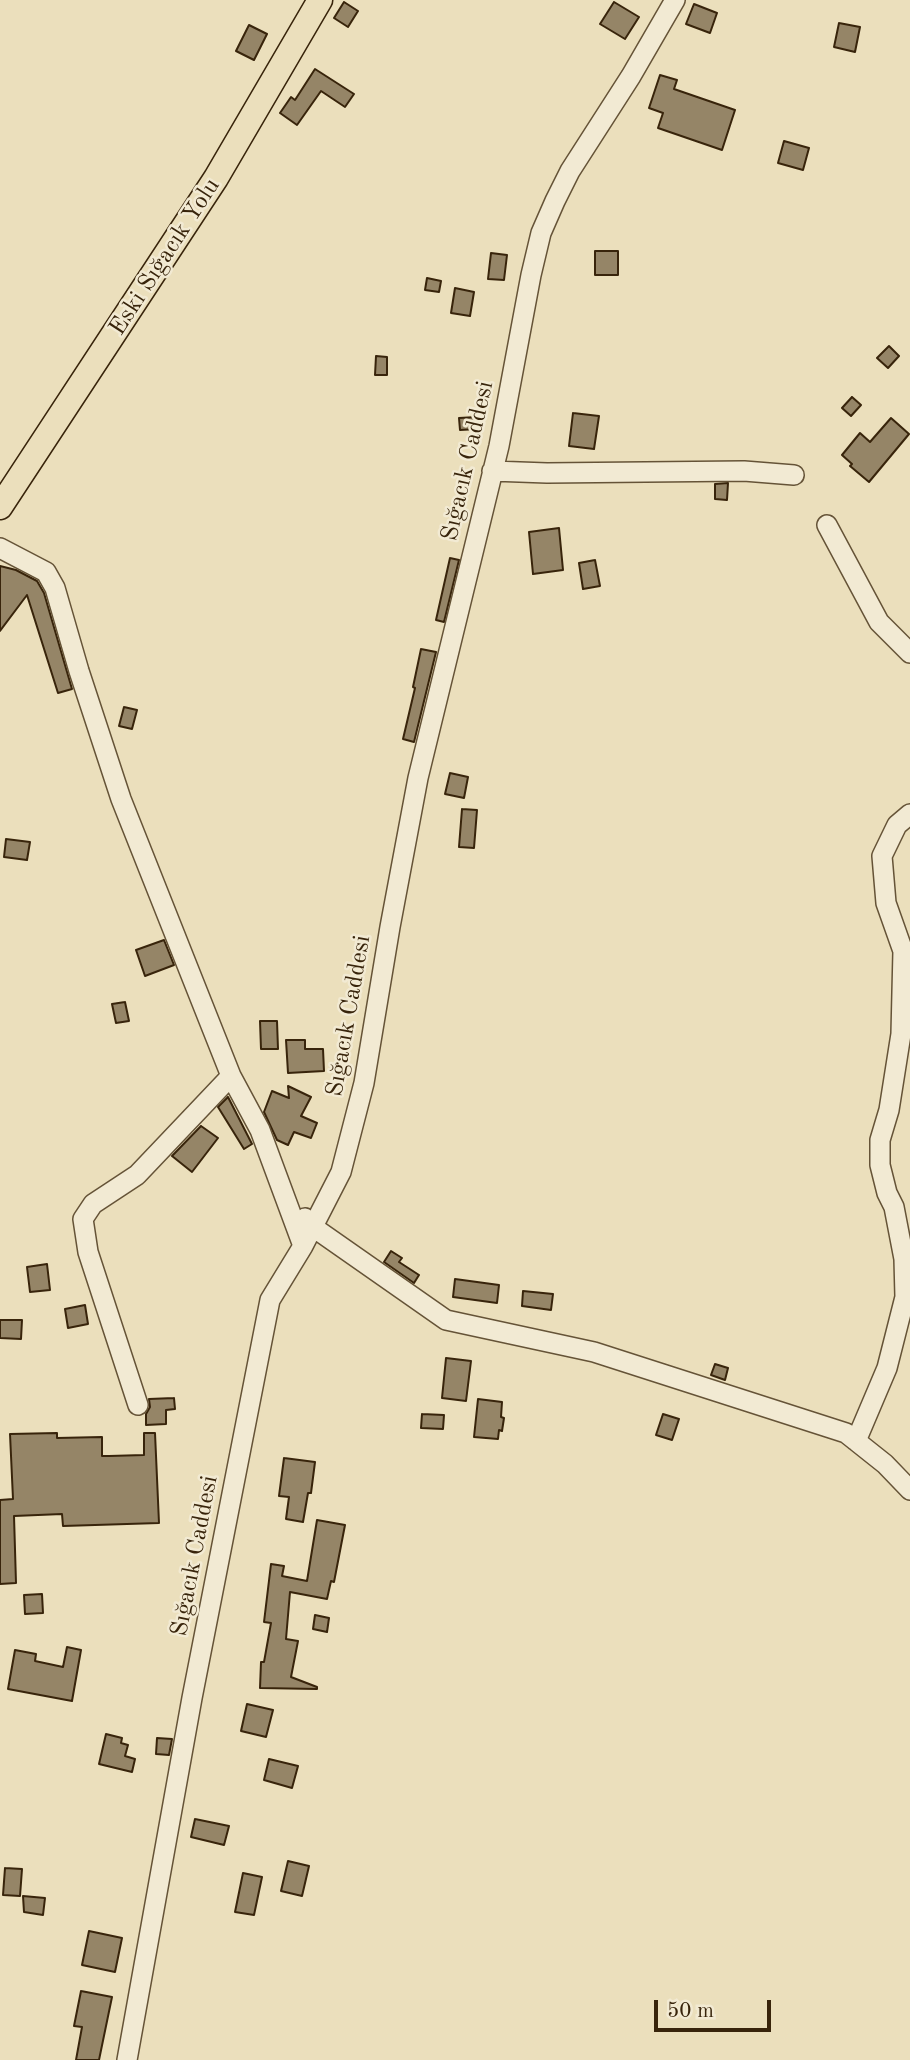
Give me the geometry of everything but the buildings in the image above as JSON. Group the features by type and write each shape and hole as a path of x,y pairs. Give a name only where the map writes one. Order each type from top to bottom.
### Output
{"main road":[{"name":"Eski Sığacık Yolu","path":"0,507 216,178 320,0"}],"street":[{"name":"Sığacık Caddesi","path":"127,2060 192,1698 270,1300 303,1246 341,1172 364,1083 418,778 492,471 541,233 570,171 676,0"},
{"path":"492,471 744,471 794,475"},
{"path":"827,525 879,622 910,653"},
{"path":"0,548 46,572 55,588 121,799 231,1076 260,1130 303,1246"},
{"path":"856,1441 887,1368 905,1297 904,1259 894,1207 887,1193 880,1165 880,1140 889,1110 901,1034 903,951 886,903 882,856 897,825 910,814"},
{"path":"138,1405 88,1252 83,1219 93,1204 137,1175 231,1076"},
{"path":"285,1197 313,1227 446,1320 594,1352 846,1433 885,1464 910,1490"}]}
